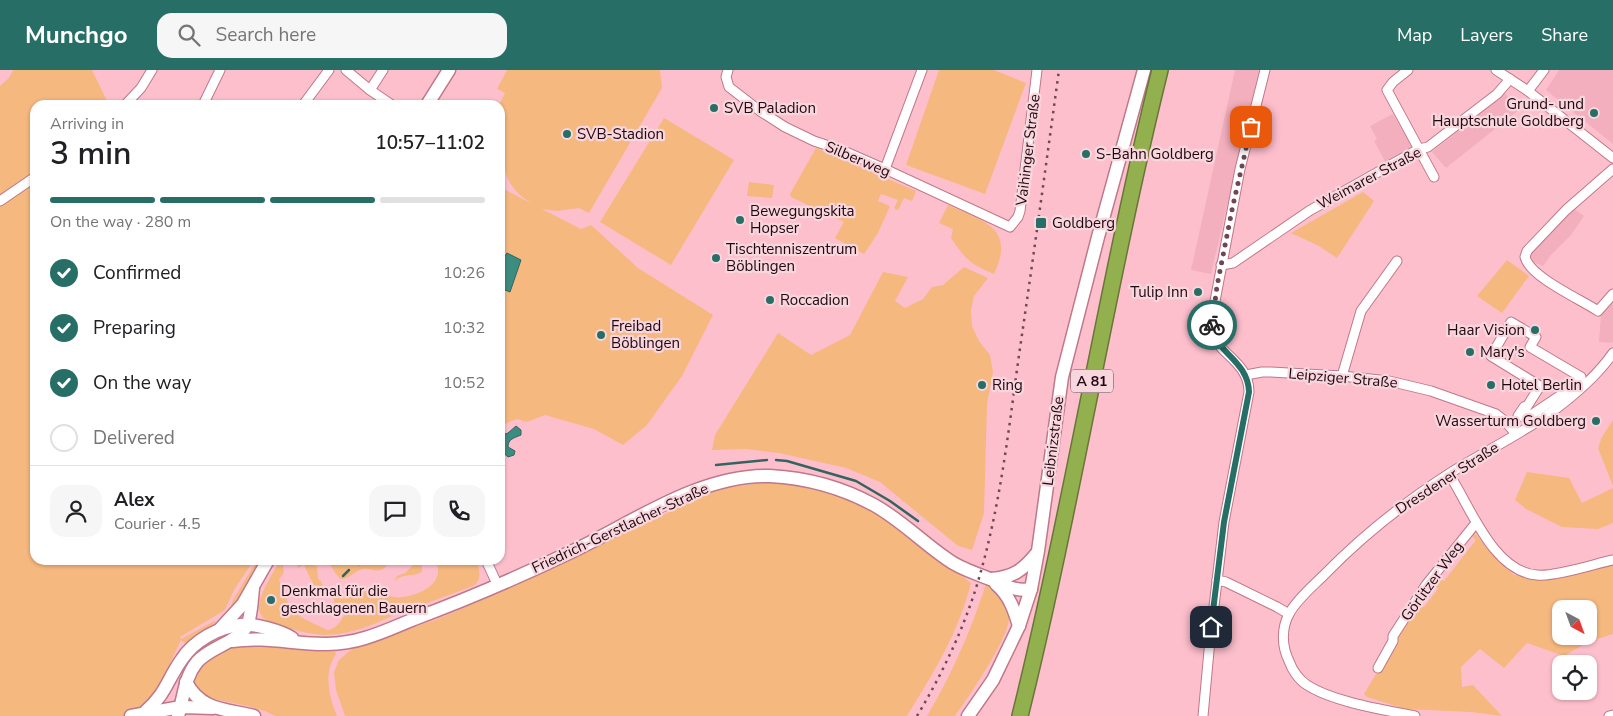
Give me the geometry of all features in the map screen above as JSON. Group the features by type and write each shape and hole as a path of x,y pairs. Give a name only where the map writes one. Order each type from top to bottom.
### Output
{"highway":[{"name":"A 81","path":"1020,716 1052,574 1126,213 1160,70"},
{"name":"A 81","path":"1029,716 1049,631 1131,232 1169,70"}],"street":[{"path":"130,100 141,88 152,70"},
{"path":"205,100 220,70"},
{"path":"307,100 329,70"},
{"path":"346,70 385,100"},
{"path":"370,90 383,70"},
{"path":"430,100 449,70"},
{"name":"Silberweg","path":"728,70 726,77 729,87 784,127 814,141 844,151 886,169 1010,227"},
{"path":"886,169 922,70"},
{"name":"Vaihinger Straße","path":"1010,227 1020,211 1037,70"},
{"name":"Leibnizstraße","path":"968,716 993,680 1019,626 1031,589 1062,377 1144,70"},
{"path":"1203,716 1224,522 1249,387 1246,375 1242,369 1217,342 1211,330 1212,317 1242,159 1265,70"},
{"path":"1408,70 1393,82 1387,90 1434,177"},
{"path":"1496,70 1528,91 1613,158"},
{"path":"1528,91 1544,70"},
{"name":"Weimarer Straße","path":"1221,265 1233,264 1309,211 1419,149 1428,147 1497,94 1510,80"},
{"path":"1613,169 1566,210 1528,250 1525,257 1527,264 1536,274 1598,310 1613,294"},
{"path":"0,201 30,180"},
{"path":"1342,376 1361,311 1397,261"},
{"path":"1511,322 1536,337 1530,347 1581,377 1561,395 1528,417 1518,416 1524,407 1526,408 1540,386 1491,356 1511,322"},
{"name":"Dresdener Straße","path":"1289,614 1330,569 1363,538 1406,503 1568,400 1594,376 1613,353"},
{"name":"Leipziger Straße","path":"1246,375 1262,372 1342,376 1389,381 1431,391 1496,414 1516,434"},
{"path":"1449,474 1476,522 1508,563 1518,570 1539,576 1613,560"},
{"name":"Friedrich-Gerstlacher-Straße","path":"246,630 282,633 296,641 325,645 354,641 440,610 498,586 693,491 747,477 768,476 813,481 838,488 890,515 961,568 1017,590 1031,589"},
{"name":"Görlitzer Weg","path":"1378,668 1393,641 1393,636 1413,603 1476,522"},
{"name":"Friedrich-Gerstlacher-Straße","path":"1005,578 1021,570 1038,551"},
{"path":"145,712 160,697 190,648 216,632 243,604 265,565"},
{"path":"488,565 498,586"},
{"name":"Friedrich-Gerstlacher-Straße","path":"990,579 1005,578 1019,581 1031,589"},
{"name":"Friedrich-Gerstlacher-Straße","path":"990,579 1001,588 1012,603 1019,626"},
{"path":"1217,580 1226,582 1289,614 1283,634 1286,656 1291,667 1306,684 1316,690 1344,700 1394,714 1415,716"},
{"path":"178,712 186,682 192,670 203,656 246,630 253,588"},
{"path":"243,604 240,614 246,630"},
{"path":"216,632 246,630"},
{"path":"174,674 172,691 178,712"},
{"path":"186,682 196,697 213,708"},
{"path":"131,716 145,712 178,712 213,708 254,716"},
{"path":"1609,716 1613,715"}],"shaded area":[{"path":"13,70 92,70 107,100 30,100 30,565 251,565 234,590 225,610 180,637 181,639 214,621 216,622 186,644 181,640 169,666 162,691 141,716 0,716 0,86 9,78"},
{"path":"507,70 660,70 662,88 589,213 579,208 557,211 542,209 581,229 591,225 638,268 713,315 682,376 647,425 623,445 594,429 545,415 527,422 517,419 505,424 505,190 535,206 515,190 505,170 505,100 502,100 505,93 497,89"},
{"path":"939,70 994,70 1026,83 985,194 906,165"},
{"path":"1235,70 1259,70 1211,274 1191,270"},
{"name":"Grund- und Hauptschule Goldberg","path":"1559,70 1613,70 1613,144 1546,90"},
{"path":"1505,93 1519,110 1446,168 1432,152"},
{"path":"1393,114 1413,148 1386,163 1374,141 1377,139 1370,126"},
{"path":"664,118 734,160 671,265 600,222"},
{"path":"816,148 916,191 912,201 904,198 898,210 894,208 898,200 881,194 878,201 890,206 878,233 864,254 835,238 844,222 791,197 790,194"},
{"path":"749,182 774,185 772,198 747,196"},
{"path":"1363,192 1374,201 1337,258 1319,246 1291,233"},
{"path":"948,205 984,222 993,228 999,236 1001,246 1000,258 994,274 969,261 951,238 953,229 939,223"},
{"path":"1572,207 1584,216 1571,235 1543,266 1533,262 1530,255 1533,248"},
{"path":"507,253 521,260 510,292 505,290 505,256"},
{"path":"1507,260 1529,276 1502,313 1477,296"},
{"path":"964,267 988,278 974,296 971,310 972,326 979,341 990,355 993,372 987,404 984,513 972,550 958,546 880,482 846,468 779,453 746,449 712,450 715,435 778,333 811,355 850,335 883,272 908,277 895,301 905,308 923,299 932,287 943,285"},
{"path":"1613,301 1613,341 1612,343 1599,342 1601,314"},
{"path":"1613,420 1613,486 1598,448 1602,437"},
{"path":"516,426 521,430 521,435 509,442 508,447 515,451 514,455 508,457 505,454 505,434"},
{"path":"1527,472 1569,478 1582,503 1613,488 1613,523 1598,529 1562,527 1526,509 1515,500"},
{"path":"769,482 837,491 894,523 971,583 966,602 952,636 936,668 907,716 345,716 336,690 334,672 339,660 352,649 370,641 435,620 501,592 718,489"},
{"path":"1474,532 1499,562 1514,575 1541,578 1567,575 1613,565 1613,634 1598,639 1598,600 1552,600 1552,645 1583,645 1566,655 1561,655 1527,643 1504,668 1480,649 1461,667 1462,687 1473,685 1502,716 1471,712 1405,709 1367,697 1364,694 1398,637 1399,630 1418,604 1424,607 1438,589 1433,584 1438,577 1444,581 1476,540 1471,535"},
{"path":"254,565 258,565 244,594 229,611 233,600"},
{"path":"277,565 283,565 284,572 279,580 291,608 301,617 328,630 337,626 346,612 339,603 334,605 334,599 315,591 315,596 310,590 314,586 304,565 317,566 318,579 325,589 329,590 327,595 342,599 364,589 383,595 403,597 420,592 434,583 437,576 437,565 478,565 479,567 479,578 473,586 406,611 394,613 392,616 364,628 345,633 325,635 307,633 265,619 260,613 259,603"},
{"path":"330,565 387,565 380,570 363,569 347,578 341,579"},
{"path":"413,565 422,566 422,572 401,577 395,581 397,576 405,573"},
{"path":"986,584 998,591 1008,610 1008,626 1003,638 987,667 955,716 927,716 945,684 960,651"},
{"path":"244,644 272,644 323,652 335,651 336,654 328,677 330,693 337,716 275,716 247,706 205,697 194,687 195,673 207,659"}],"waterway":[{"path":"716,465 767,460"},
{"path":"776,460 787,461 856,481 890,501 918,521"},
{"path":"343,576 349,570"}],"railway":[{"path":"917,716 945,664 969,609 981,571 994,517 1008,436 1059,70"}],"way so far":[{"path":"1212,325 1217,286 1242,159 1251,127"}],"place":[{"name":"SVB Paladion","path":"714,108"},
{"name":"Grund- und Hauptschule Goldberg","path":"1594,113"},
{"name":"SVB-Stadion","path":"567,134"},
{"name":"S-Bahn Goldberg","path":"1086,154"},
{"name":"Bewegungskita Hopser","path":"740,220"},
{"name":"Goldberg","path":"1041,223"},
{"name":"Tischtenniszentrum Böblingen","path":"716,258"},
{"name":"Tulip Inn","path":"1198,292"},
{"name":"Roccadion","path":"770,300"},
{"name":"Haar Vision","path":"1535,330"},
{"name":"Freibad Böblingen","path":"601,335"},
{"name":"Mary's","path":"1470,352"},
{"name":"Ring","path":"982,385"},
{"name":"Hotel Berlin","path":"1491,385"},
{"name":"Wasserturm Goldberg","path":"1596,421"},
{"name":"Denkmal für die geschlagenen Bauern","path":"271,600"}],"route":[{"path":"1211,627 1224,522 1249,392 1246,375 1217,342 1211,330 1212,325"}]}
